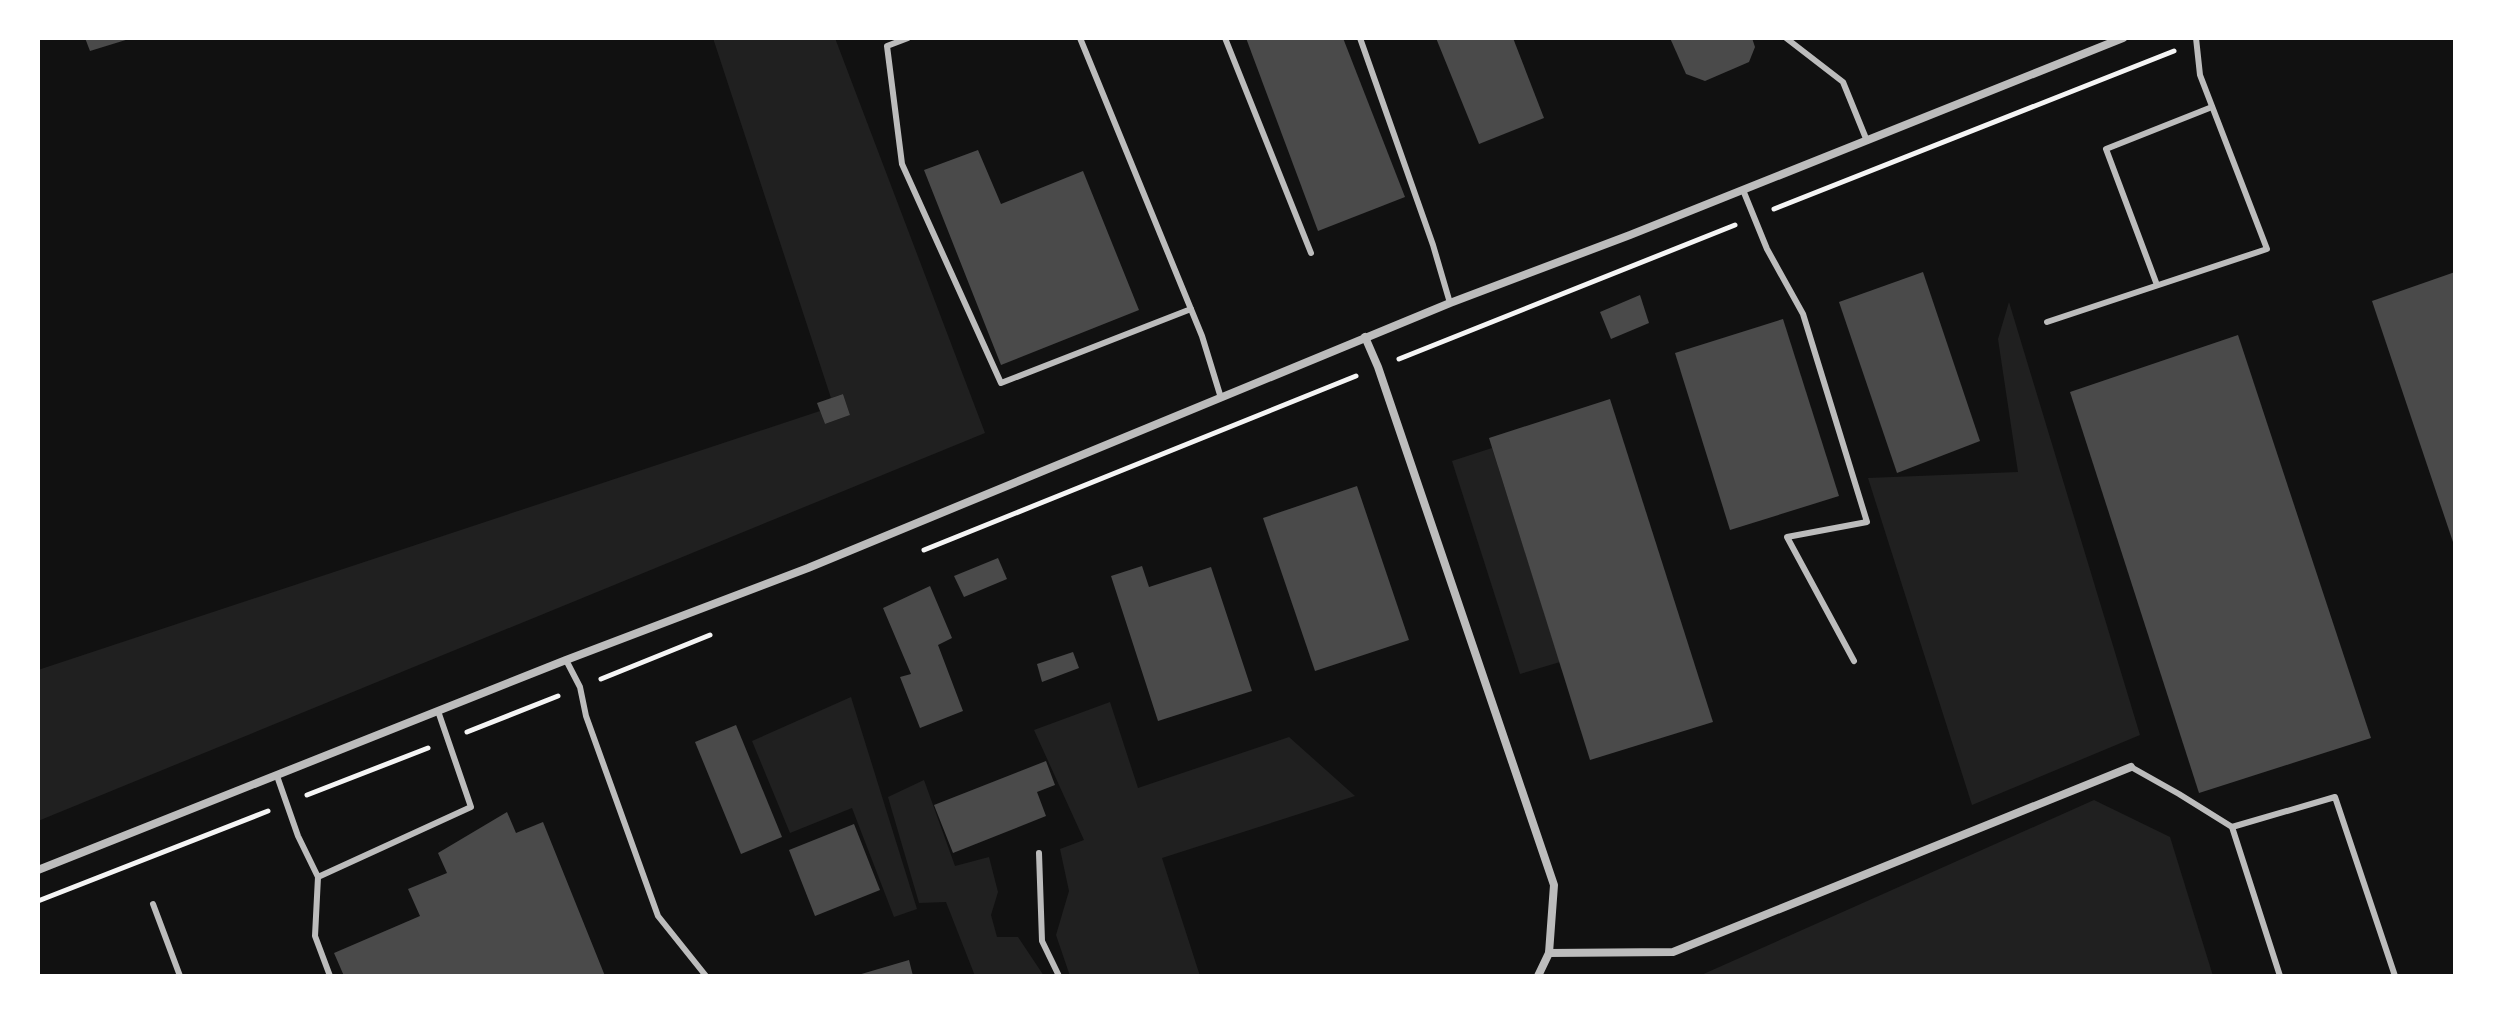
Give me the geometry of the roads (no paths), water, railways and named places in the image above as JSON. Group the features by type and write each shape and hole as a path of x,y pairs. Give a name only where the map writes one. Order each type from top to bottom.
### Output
{"street":[{"path":"38,870 566,660 808,568 1365,337 2123,38"},
{"path":"1365,337 1378,367 1554,885 1549,953 1538,976"},
{"path":"1549,953 1673,952 2131,767"}],"lane":[{"path":"908,38 887,46 902,164 1001,383 1191,309"},
{"path":"1080,38 1191,309 1221,398"},
{"path":"1225,38 1311,253"},
{"path":"1360,38 1433,245 1450,303"},
{"path":"1786,38 1843,82 1867,141"},
{"path":"2047,322 2267,249 2200,75 2196,40"},
{"path":"2157,285 2106,149 2212,107"},
{"path":"1743,190 1767,249 1803,314 1867,522 1787,537 1854,661"},
{"path":"566,660 580,687 586,716 658,916 706,976"},
{"path":"318,877 471,807 438,711"},
{"path":"2131,767 2232,827 2280,976"},
{"path":"277,776 318,877 315,936 330,976"},
{"path":"2232,827 2335,797 2395,976"},
{"path":"1039,853 1042,941 1059,976"},
{"path":"153,904 180,976"}]}
